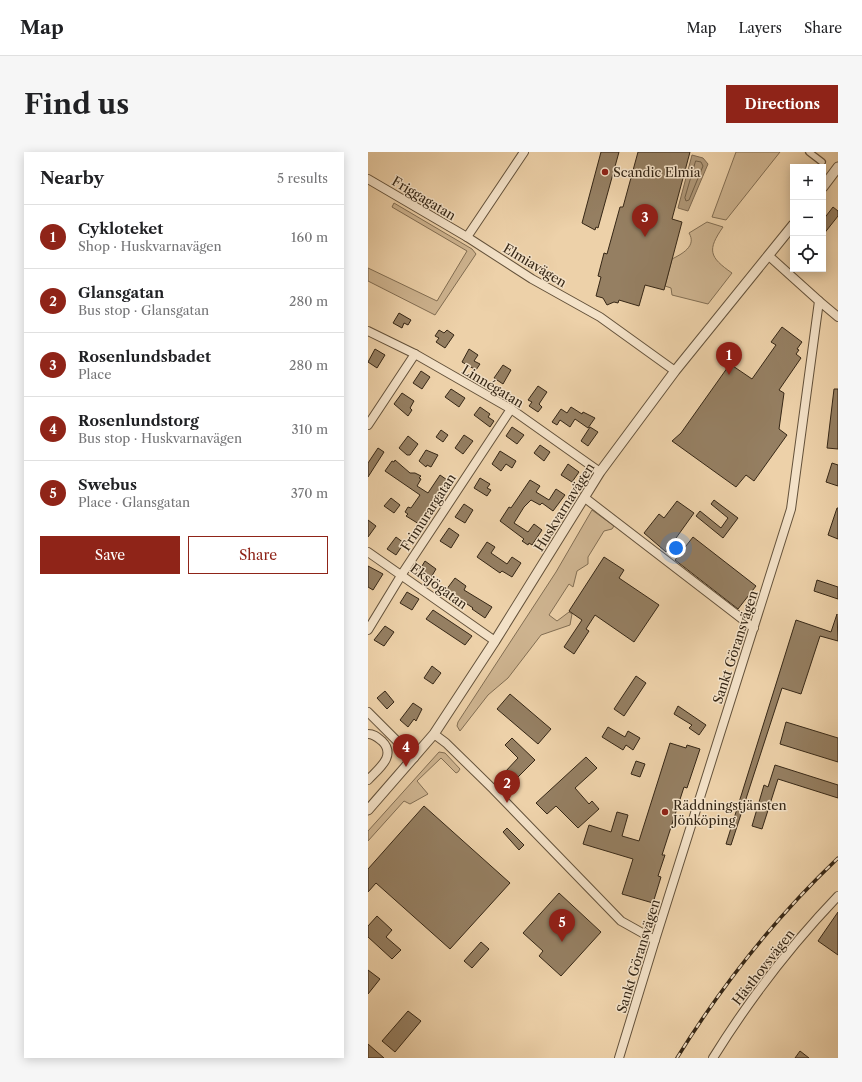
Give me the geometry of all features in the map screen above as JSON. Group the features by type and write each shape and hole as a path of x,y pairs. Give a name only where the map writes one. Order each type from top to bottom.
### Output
{"street":[{"path":"467,237 524,152"},
{"path":"809,152 822,162"},
{"path":"826,183 838,167"},
{"name":"Friggagatan","path":"368,179 467,237"},
{"name":"Huskvarnavägen","path":"368,809 434,734 496,642 600,472 675,371 790,229"},
{"name":"Elmiavägen","path":"467,237 532,279 600,317 675,371"},
{"path":"769,256 838,317"},
{"name":"Sankt Göransvägen","path":"619,1058 791,509 819,301"},
{"name":"Linnégatan","path":"368,331 415,354 511,409 600,472"},
{"path":"368,426 415,354"},
{"name":"Frimurargatan","path":"368,630 402,574 511,409"},
{"path":"585,498 754,628"},
{"name":"Eksjögatan","path":"368,552 402,574 496,642"},
{"path":"368,712 414,758"},
{"path":"368,734 373,734 385,745 388,754 387,759 368,780"},
{"path":"434,734 446,743 493,789 621,921 655,940"},
{"name":"Hästhovsvägen","path":"713,1058 734,1026 776,969 838,896"}],"shaded area":[{"path":"736,152 780,152 726,220 712,217"},
{"path":"394,203 472,249 476,254 435,315 368,281 368,268 437,301 467,251 392,207"},
{"path":"707,222 723,227 714,242 713,253 719,262 732,273 708,304 672,295 671,288 665,286 672,259 680,255 690,246 691,238 689,233"},
{"path":"592,510 614,526 612,529 604,531 588,557 588,564 577,571 573,587 569,584 549,615 557,621 569,612 572,614 570,625 541,635 508,678 488,695 460,731 457,726 458,722 556,572"},
{"path":"439,752 445,753 460,769 458,772 456,773 441,758 417,781 428,794 410,804 404,801 368,841 368,831"}],"water":[{"path":"692,155 703,158 708,164 688,211 678,208"}],"building":[{"name":"Scandic Elmia","path":"601,152 619,152 598,228 596,227 595,230 582,223"},
{"path":"638,152 690,152 672,219 682,222 664,290 645,285 639,306 619,300 618,303 614,302 607,305 603,298 596,296 601,277 598,276 604,253 607,254 620,207 623,207"},
{"path":"833,207 838,211 838,216 826,231 826,216"},
{"path":"399,313 411,320 408,325 404,323 402,328 393,323"},
{"path":"782,327 802,342 797,349 799,350 796,354 801,358 779,390 784,393 779,429 787,435 754,481 746,475 736,487 672,441 681,433 730,364 752,379 776,345 771,342"},
{"path":"439,330 444,333 447,330 454,335 445,348 436,342 439,338 435,336"},
{"path":"375,349 385,355 377,368 368,362"},
{"path":"469,349 478,355 474,361 480,364 476,370 462,362"},
{"path":"503,365 511,370 503,384 494,378"},
{"path":"421,371 430,377 422,389 413,383"},
{"path":"538,386 547,392 539,404 542,407 538,412 529,406 532,402 528,400"},
{"path":"451,389 465,398 459,407 445,397"},
{"path":"834,389 838,389 838,449 827,448"},
{"path":"402,393 414,401 410,408 412,410 408,416 394,404"},
{"path":"480,407 490,414 488,417 494,421 490,427 474,415"},
{"path":"571,407 582,414 583,412 595,418 588,428 575,419 570,427 560,420 557,425 552,422 561,409 567,413"},
{"path":"512,427 524,435 517,444 506,436"},
{"path":"590,427 598,432 588,446 581,441"},
{"path":"441,430 448,435 443,442 436,437"},
{"path":"464,435 473,441 463,454 455,448"},
{"path":"408,436 418,444 410,455 407,455 399,448"},
{"path":"540,445 550,452 544,461 534,453"},
{"path":"378,448 384,452 368,477 368,463"},
{"path":"426,450 438,455 431,467 427,465 426,467 419,461"},
{"path":"500,451 516,461 512,468 506,464 501,471 492,464"},
{"path":"395,460 410,473 415,473 421,476 417,486 428,493 440,475 450,482 438,501 440,503 437,508 432,505 419,524 406,516 408,514 405,512 408,507 411,508 420,495 385,471 392,461 394,462"},
{"path":"832,463 838,465 838,486 826,482"},
{"path":"568,464 579,472 572,482 561,475"},
{"path":"480,478 490,484 487,488 491,490 487,496 474,488"},
{"path":"530,480 540,486 536,492 549,500 556,489 565,495 553,511 542,503 540,505 531,500 524,507 514,523 528,532 534,524 542,530 532,545 529,543 528,545 522,541 524,539 500,521 509,507 511,508"},
{"path":"391,498 400,505 394,513 384,506"},
{"path":"714,500 738,518 723,538 696,516 700,511 721,528 728,518 711,504"},
{"path":"677,501 694,513 666,552 644,533 659,514 664,518"},
{"path":"464,504 473,510 465,523 455,517"},
{"path":"838,508 838,539 828,535"},
{"path":"368,520 376,526 368,537"},
{"path":"449,528 459,535 451,548 440,541"},
{"path":"396,537 404,543 396,555 387,549"},
{"path":"693,537 756,586 738,609 675,560"},
{"path":"487,542 495,547 491,553 507,564 512,557 521,563 512,577 502,571 500,573 477,557"},
{"path":"604,557 624,570 619,578 659,605 634,642 595,615 586,629 589,631 574,654 564,647 582,620 569,611"},
{"path":"425,561 436,569 430,579 419,571"},
{"path":"368,566 383,574 373,590 368,587"},
{"path":"455,578 466,586 464,590 492,607 485,618 446,590"},
{"path":"817,580 838,587 838,599 814,591"},
{"path":"407,592 419,599 412,610 400,603"},
{"path":"433,610 472,636 465,645 426,619"},
{"path":"837,614 838,641 820,636 801,694 782,688 731,845 726,844 796,620 831,632"},
{"path":"385,626 394,632 384,646 374,640"},
{"path":"432,666 441,673 433,684 424,678"},
{"path":"636,676 646,683 624,716 614,709"},
{"path":"385,691 394,702 387,709 377,698"},
{"path":"510,694 551,729 538,744 497,709"},
{"path":"413,703 422,709 416,721 414,719 408,727 400,720"},
{"path":"678,706 706,725 699,735 689,728 692,725 674,714"},
{"path":"786,722 838,738 838,762 780,744"},
{"path":"608,727 625,737 628,731 640,738 633,750 626,745 623,750 602,737"},
{"path":"512,738 535,760 514,781 505,772 518,758 505,745"},
{"path":"670,743 686,748 687,745 700,749 687,788 684,787 662,855 665,855 658,876 661,877 653,903 622,894 633,859 583,844 589,825 611,832 617,812 628,815 622,836 639,841"},
{"path":"586,757 597,768 575,788 589,804 592,801 599,809 578,828 556,806 547,814 536,803"},
{"path":"636,761 645,764 640,777 631,774"},
{"path":"775,765 838,785 838,798 778,779 762,829 752,826 764,785 768,787"},
{"path":"424,806 510,883 450,949 376,883 368,892 368,869"},
{"path":"507,828 524,845 519,850 503,832"},
{"path":"559,893 601,932 561,976 539,956 543,951 523,933"},
{"path":"838,912 838,955 818,941"},
{"path":"377,916 392,930 386,937 401,950 392,959 368,937 368,926"},
{"path":"481,942 489,949 472,968 464,961"},
{"path":"368,970 380,979 368,994"},
{"path":"408,1011 421,1021 395,1052 382,1041"},
{"path":"368,1044 384,1058 368,1058"},
{"path":"800,1051 809,1058 795,1058"}],"railway":[{"path":"677,1058 712,1004 751,953 793,904 838,858"}],"place":[{"name":"Scandic Elmia","path":"605,172"},
{"name":"Rosenlundsbadet","path":"645,237"},
{"name":"Cykloteket","path":"729,375"},
{"name":"Rosenlundstorg","path":"406,767"},
{"name":"Glansgatan","path":"507,803"},
{"name":"Räddningstjänsten Jönköping","path":"665,812"},
{"name":"Swebus","path":"562,942"}]}
